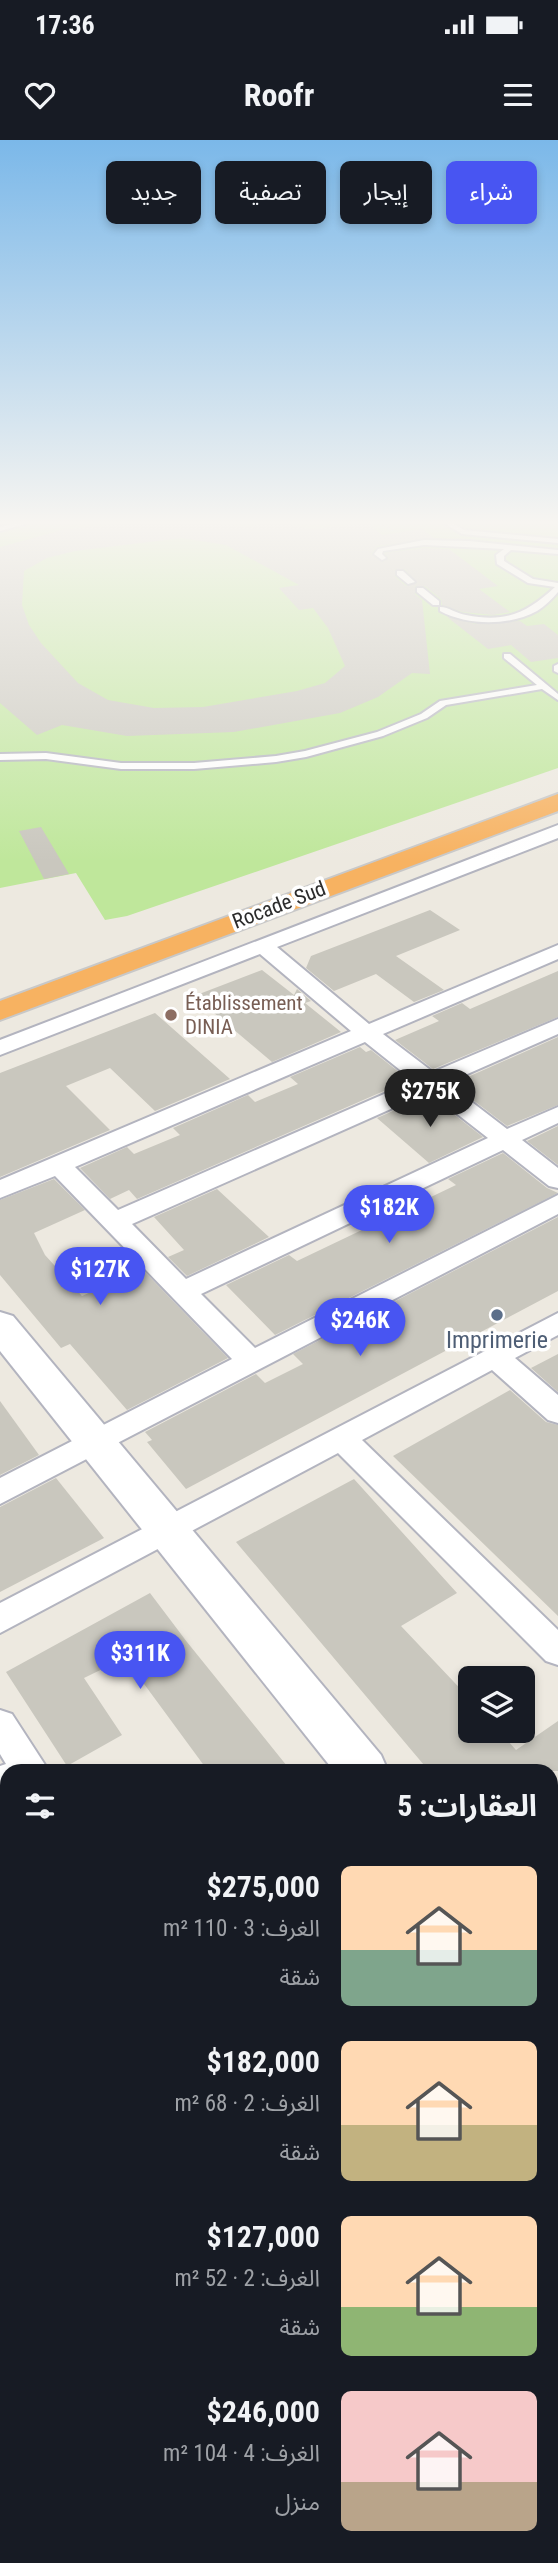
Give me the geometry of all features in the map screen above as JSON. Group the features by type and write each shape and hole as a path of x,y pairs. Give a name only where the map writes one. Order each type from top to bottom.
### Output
{"highway":[{"name":"Rocade Sud","path":"0,990 558,786"},
{"name":"Rocade Sud","path":"0,1010 558,802"}],"street":[{"path":"0,1048 558,831"},
{"path":"264,946 367,1033 558,1180"},
{"path":"0,1190 558,951"},
{"path":"114,1222 558,1026"},
{"path":"183,1291 558,1114"},
{"path":"59,1165 252,1362"},
{"path":"0,1492 558,1203"},
{"path":"0,1619 558,1323"},
{"path":"0,1325 357,1764"},
{"path":"495,1357 558,1412"},
{"path":"341,1438 557,1648"},
{"path":"0,1725 14,1764"}],"lane":[{"path":"507,656 558,698"},
{"path":"0,757 46,756 121,766 204,765 276,758 306,754 380,734 424,716 443,703 542,686"}],"green space":[{"path":"0,636 558,636 558,768 127,916 105,920 76,873 0,888"}],"building":[{"path":"0,636 36,636 78,683 108,700 154,708 203,707 297,691 325,683 345,666 332,636 426,636 430,674 412,673 378,697 340,713 234,732 127,736 62,725 37,735 0,703"},
{"path":"471,636 558,636 558,658 531,662 511,645 488,649"},
{"path":"41,827 69,874 44,879 19,831"},
{"path":"430,910 460,930 396,956 444,990 414,1002 376,974 334,991 306,968 311,956"},
{"path":"262,970 294,995 297,989 311,1001 305,1003 341,1032 272,1062 194,996"},
{"path":"558,971 558,1017 433,1069 395,1040 439,1021 432,1016 462,1003 470,1009"},
{"path":"155,1013 230,1079 155,1111 110,1068 66,1086 110,1130 0,1177 0,1073"},
{"path":"558,1037 558,1105 507,1126 452,1084"},
{"path":"360,1047 366,1052 371,1050 409,1080 137,1199 129,1190 110,1199 80,1168 127,1147 134,1154 180,1135 173,1128 248,1095 255,1102 298,1084 290,1077"},
{"path":"429,1095 483,1137 429,1163 377,1118"},
{"path":"558,1126 558,1165 527,1141"},
{"path":"503,1153 547,1188 558,1193 275,1335 226,1285 289,1255 297,1261 456,1185 448,1179"},
{"path":"54,1179 85,1210 34,1233 45,1255 82,1296 142,1269 228,1358 127,1410 70,1344 61,1348 0,1275 0,1200"},
{"path":"217,1189 269,1237 187,1276 168,1257 184,1250 154,1217"},
{"path":"558,1217 558,1291 186,1489 147,1442 152,1440 145,1432 256,1374 265,1383 303,1364 293,1354"},
{"path":"558,1354 558,1392 531,1368"},
{"path":"510,1390 546,1422 558,1425 558,1616 393,1456"},
{"path":"0,1401 39,1455 0,1475"},
{"path":"56,1478 104,1538 0,1592 0,1507"},
{"path":"354,1479 457,1593 401,1626 458,1686 458,1743 510,1743 516,1750 526,1743 535,1743 535,1737 558,1721 558,1764 423,1764 236,1542"},
{"path":"150,1593 285,1764 203,1764 125,1658 84,1678 122,1735 71,1764 66,1764 6,1672"}],"place":[{"name":"Établissement DINIA","path":"171,1015"},
{"name":"Imprimerie","path":"497,1315"}]}
